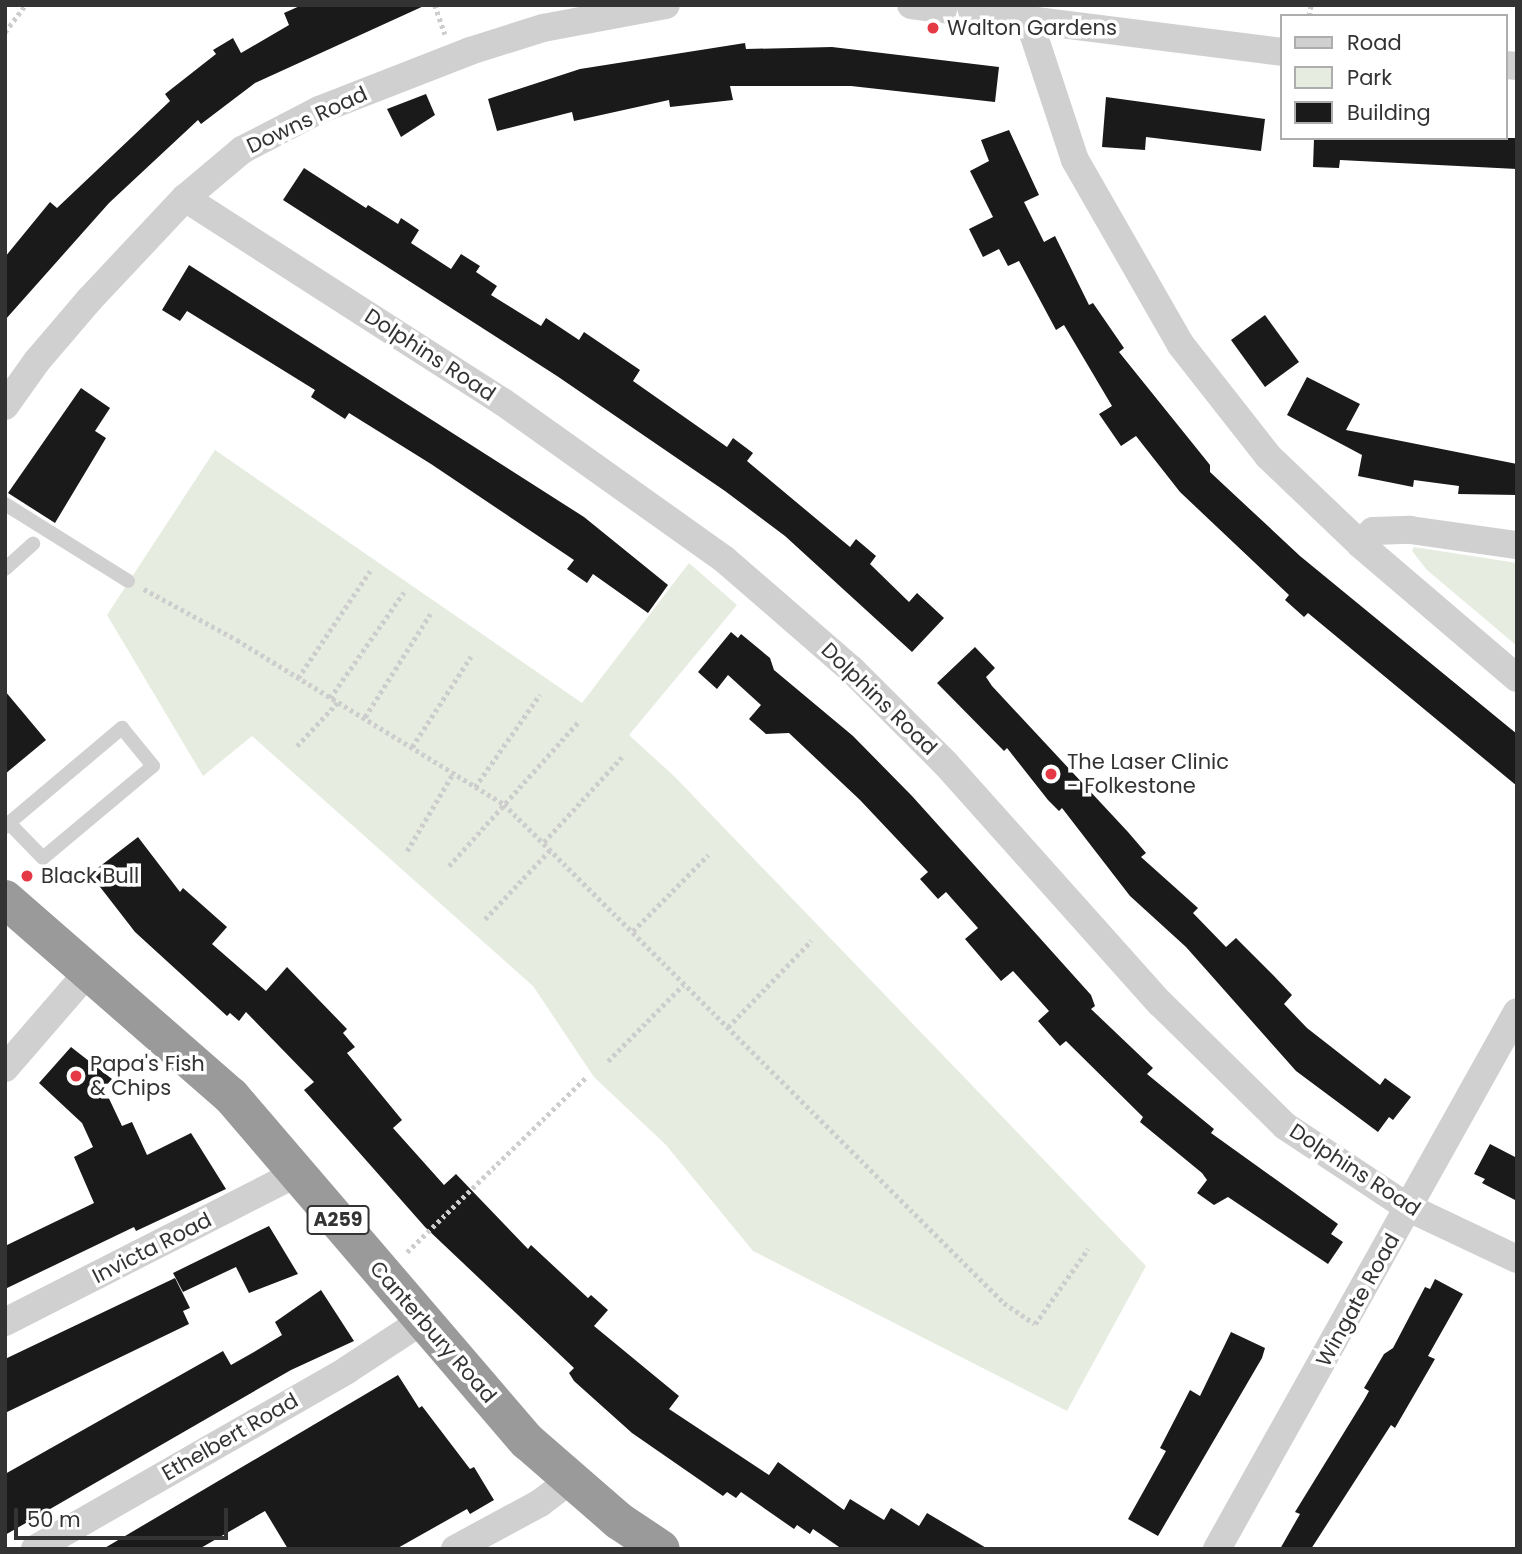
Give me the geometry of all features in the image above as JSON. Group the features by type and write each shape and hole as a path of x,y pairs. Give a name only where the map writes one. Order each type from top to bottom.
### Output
{"highway":[{"name":"Canterbury Road","path":"8,906 89,971 230,1096 527,1441 570,1480 661,1549"}],"street":[{"name":"Downs Road","path":"5,406 37,361 185,198 242,150 319,110 543,28 666,5"},
{"path":"911,5 1029,22 1280,51"},
{"path":"1029,22 1075,160 1181,345 1268,456 1360,544 1517,678"},
{"name":"Dolphins Road","path":"185,198 503,402 725,560 851,669 946,764 1160,1003 1259,1101 1323,1154 1409,1208 1517,1259"},
{"path":"1360,544 1373,531 1410,530 1517,545"},
{"path":"5,1068 89,971"},
{"name":"Wingate Road","path":"1217,1549 1517,1012"},
{"name":"Invicta Road","path":"5,1322 297,1173"},
{"name":"Ethelbert Road","path":"35,1549 347,1370 422,1321"},
{"path":"455,1549 540,1503 570,1480"}],"lane":[{"path":"5,504 128,581"},
{"path":"5,569 33,544"},
{"path":"122,728 153,766 43,858 7,825 122,728"}],"path":[{"path":"5,32 25,5"},
{"path":"435,5 446,38"},
{"path":"298,678 370,571"},
{"path":"128,581 190,612 504,804 1004,1303 1035,1324 1088,1249"},
{"path":"330,698 404,592"},
{"path":"365,718 430,614"},
{"path":"412,747 471,656"},
{"path":"475,787 540,694"},
{"path":"297,746 337,703"},
{"path":"449,866 580,720"},
{"path":"544,842 622,757"},
{"path":"407,851 454,772"},
{"path":"485,919 551,849"},
{"path":"633,931 708,855"},
{"path":"728,1027 811,941"},
{"path":"608,1061 683,985"},
{"path":"384,1275 585,1078"}],"green space":[{"path":"215,450 582,703 689,563 737,605 629,735 675,777 1146,1266 1067,1411 753,1251 666,1145 594,1077 533,986 252,736 203,776 107,615"},
{"path":"1414,547 1517,563 1517,646 1427,570 1412,551"}],"building":[{"path":"302,5 426,5 255,83 201,124 198,120 109,203 5,320 5,257 50,202 57,208 170,101 165,94 216,54 213,50 233,38 241,53 289,25 284,13"},
{"path":"745,43 746,49 832,47 999,67 995,102 851,86 730,86 733,100 670,107 669,100 574,121 572,112 497,131 488,99 580,69"},
{"path":"426,94 435,115 401,137 387,109"},
{"path":"1106,97 1265,119 1261,151 1146,137 1145,150 1102,147"},
{"path":"1009,130 1039,195 1024,202 1044,242 1055,236 1089,305 1093,303 1124,348 1119,352 1210,465 1210,472 1300,556 1517,734 1517,786 1308,613 1304,617 1285,600 1289,595 1180,492 1136,436 1121,446 1099,414 1112,406 1064,325 1056,330 1019,261 1008,266 999,249 983,257 969,229 993,217 970,171 989,161 981,140"},
{"path":"1517,138 1517,169 1340,160 1339,168 1313,167 1314,140"},
{"path":"304,168 366,208 368,205 398,224 401,218 419,230 411,243 451,269 461,254 480,266 476,272 497,286 491,295 541,326 546,318 579,340 584,332 640,370 633,381 727,447 733,438 753,453 747,461 850,547 856,539 876,556 870,564 909,602 917,593 944,618 912,652 785,536 725,491 557,376 283,200"},
{"path":"189,265 584,517 668,585 648,613 593,574 587,583 567,569 574,560 431,464 349,413 345,419 311,397 315,390 187,311 180,321 162,310"},
{"path":"1265,315 1299,362 1265,387 1231,340"},
{"path":"1307,377 1360,404 1346,430 1517,464 1517,495 1458,494 1459,486 1414,480 1413,487 1358,476 1362,455 1287,415"},
{"path":"81,388 110,408 95,431 106,438 55,523 8,493"},
{"path":"731,632 738,638 741,634 770,658 774,670 853,736 912,796 1091,995 1095,1006 1091,1009 1153,1068 1147,1074 1214,1129 1211,1133 1338,1224 1331,1234 1343,1242 1328,1264 1228,1197 1214,1205 1197,1193 1207,1180 1202,1173 1140,1122 1143,1117 1066,1041 1060,1046 1038,1021 1049,1011 1013,971 1001,981 965,939 978,928 946,892 938,899 920,879 928,872 860,800 789,733 766,734 749,719 761,705 728,675 717,689 698,672"},
{"path":"975,647 995,668 986,677 992,686 1128,832 1146,853 1141,857 1198,908 1193,913 1226,947 1236,938 1274,976 1292,995 1284,1004 1307,1028 1380,1085 1385,1078 1411,1097 1393,1120 1389,1117 1378,1132 1296,1071 1186,947 1130,896 1062,808 1059,811 1048,800 1007,748 1004,751 937,683"},
{"path":"5,691 46,740 5,774"},
{"path":"138,837 180,892 183,888 227,927 212,944 266,991 287,967 347,1029 343,1033 355,1047 347,1053 402,1120 393,1128 444,1185 456,1174 528,1249 531,1245 588,1298 591,1295 608,1310 594,1326 679,1396 669,1409 769,1475 778,1462 844,1510 850,1499 884,1520 891,1508 919,1526 927,1513 988,1549 842,1549 813,1529 810,1534 797,1525 794,1529 741,1492 736,1498 727,1492 723,1496 632,1433 574,1381 569,1373 574,1368 425,1227 304,1090 314,1082 246,1012 239,1021 230,1013 227,1016 135,932 90,874"},
{"path":"71,1047 112,1079 104,1088 122,1126 132,1122 147,1155 191,1133 226,1189 136,1231 134,1227 5,1289 5,1246 94,1203 74,1157 93,1147 82,1123 39,1083"},
{"path":"1490,1144 1517,1158 1517,1201 1482,1183 1485,1179 1474,1174"},
{"path":"269,1226 298,1274 249,1293 236,1267 183,1292 173,1273"},
{"path":"175,1278 190,1308 183,1311 189,1324 5,1413 5,1359"},
{"path":"1435,1279 1463,1294 1428,1356 1435,1359 1395,1428 1391,1425 1311,1549 1280,1549 1300,1514 1295,1512 1369,1391 1364,1388 1384,1354 1393,1348 1425,1287 1430,1289"},
{"path":"321,1290 354,1341 291,1370 5,1535 5,1474 223,1351 231,1365 254,1352 282,1335 275,1322"},
{"path":"1231,1332 1265,1348 1262,1358 1158,1536 1128,1519 1166,1451 1160,1448 1190,1390 1200,1396"},
{"path":"398,1375 419,1408 422,1406 470,1469 474,1467 494,1500 470,1514 467,1509 396,1549 288,1549 265,1511 199,1549 103,1549"}],"place":[{"name":"Walton Gardens","path":"933,28"},
{"name":"The Laser Clinic - Folkestone","path":"1051,774"},
{"name":"Black Bull","path":"27,876"},
{"name":"Papa's Fish & Chips","path":"76,1076"}]}
